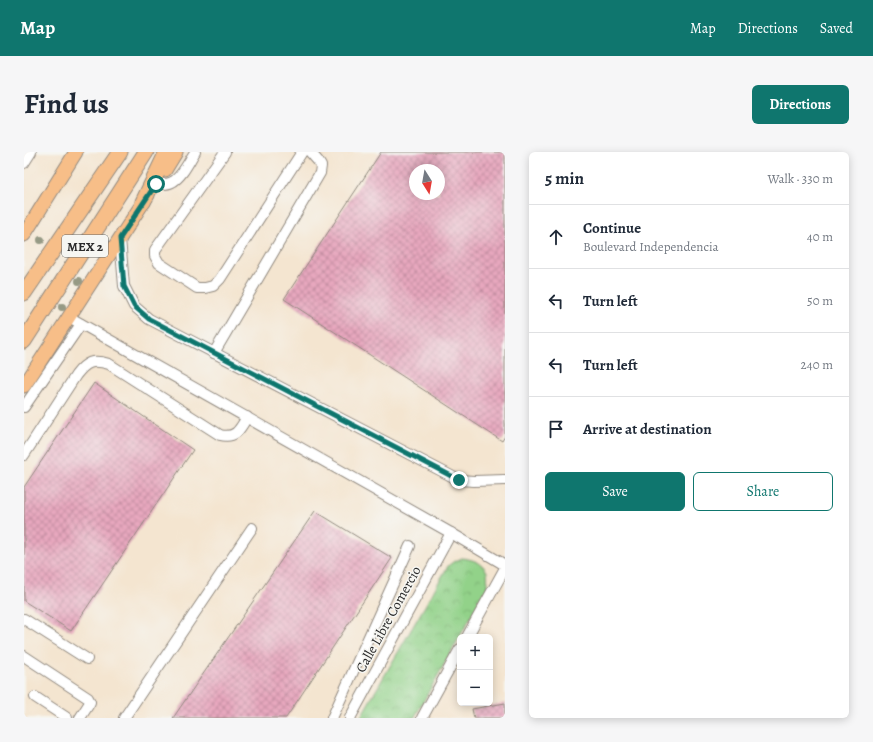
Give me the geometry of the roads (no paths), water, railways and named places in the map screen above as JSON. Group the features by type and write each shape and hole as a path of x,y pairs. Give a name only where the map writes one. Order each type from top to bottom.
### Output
{"highway":[{"name":"MEX 2","path":"24,293 120,152"},
{"name":"MEX 2","path":"24,340 146,152"},
{"path":"143,202 167,152"}],"main road":[{"path":"24,235 76,152"},
{"path":"24,386 176,152"}],"street":[{"path":"24,163 31,152"},
{"path":"156,184 166,184 178,178 195,152"},
{"path":"225,152 155,250 155,256 159,263 197,288 213,286 220,279 302,152"},
{"path":"214,353 320,173 321,166 318,160 310,152"},
{"path":"120,238 124,286 134,306 149,319 459,480 505,480"},
{"path":"69,317 505,565"},
{"path":"24,407 81,324"},
{"path":"24,454 82,367 89,363 99,361 109,364 225,436 238,432 247,417"},
{"path":"124,718 252,528"},
{"name":"Calle Libre Comercio","path":"350,718 451,533"},
{"path":"332,718 410,546"},
{"path":"469,634 505,568"},
{"path":"24,619 87,659"},
{"path":"422,718 457,654"},
{"path":"24,656 88,698 90,704 80,718"},
{"path":"35,697 68,718"}]}
